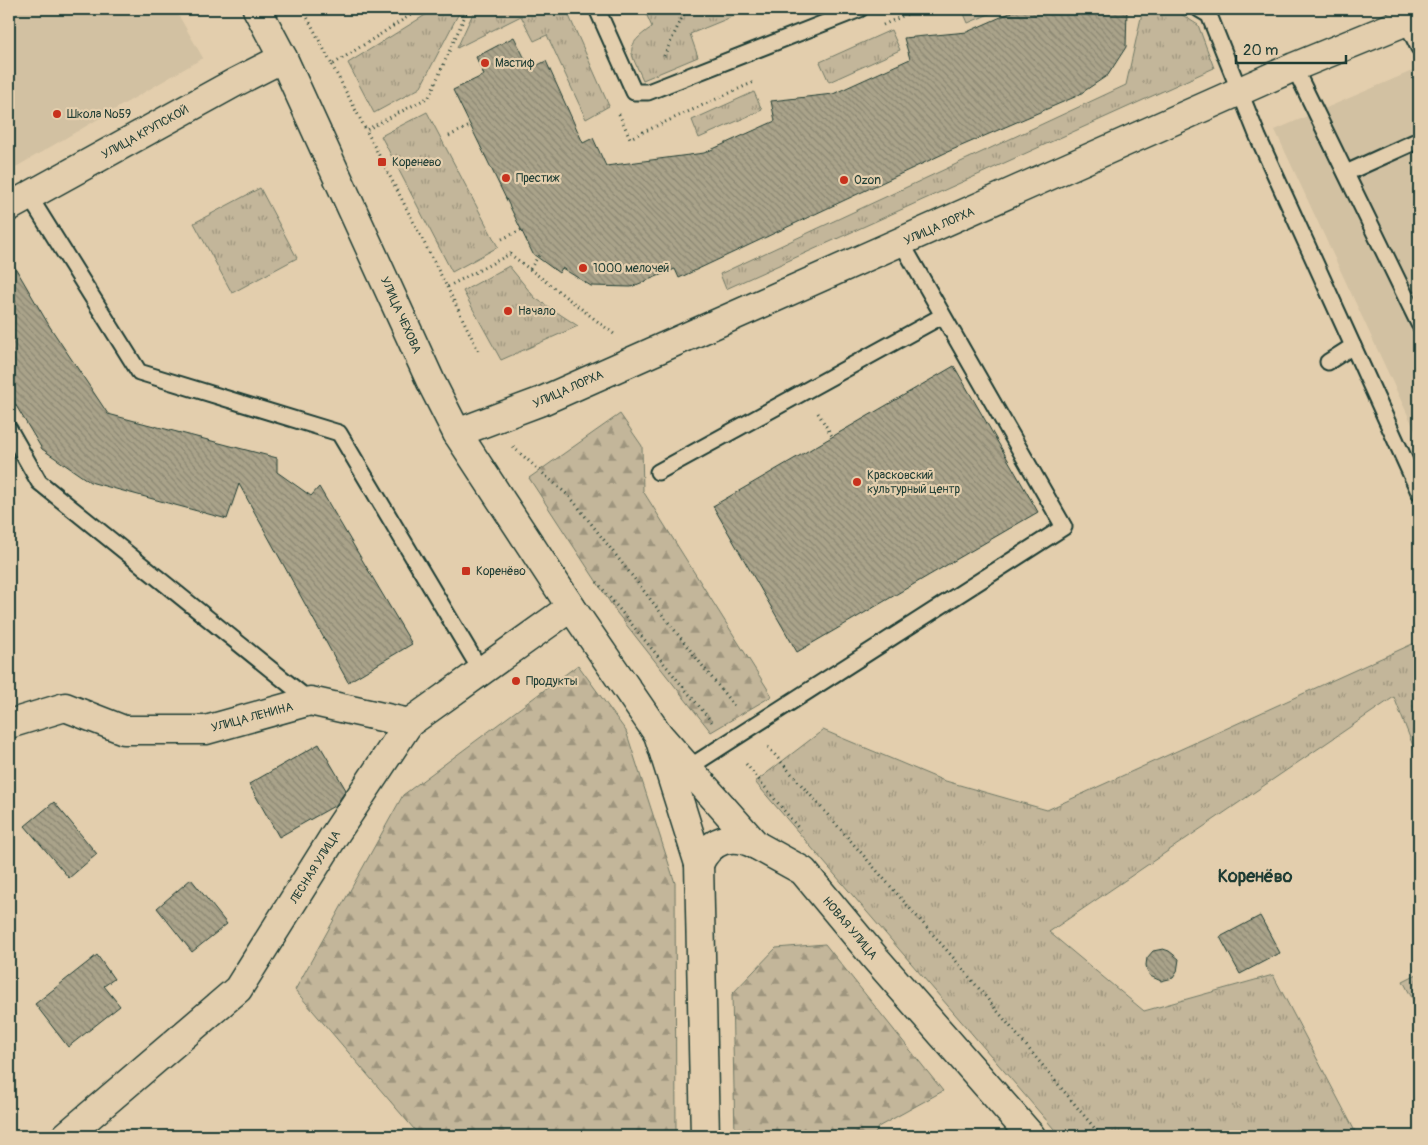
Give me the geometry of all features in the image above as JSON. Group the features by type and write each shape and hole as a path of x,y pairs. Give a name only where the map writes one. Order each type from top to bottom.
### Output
{"street":[{"name":"УЛИЦА ЧЕХОВА","path":"257,9 283,58 431,382 458,433 571,607"},
{"name":"УЛИЦА ЛОРХА","path":"458,433 542,401 1294,67 1413,19"},
{"name":"УЛИЦА КРУПСКОЙ","path":"19,201 283,58"},
{"name":"ЛЕСНАЯ УЛИЦА","path":"66,1136 238,989 334,836 409,722 571,607"},
{"name":"НОВАЯ УЛИЦА","path":"571,607 658,734 756,845 803,871 876,959 1031,1136"},
{"name":"УЛИЦА ЛЕНИНА","path":"9,724 65,707 124,730 206,730 310,702 409,722"},
{"name":"НОВАЯ УЛИЦА","path":"658,734 698,864 705,1136"},
{"path":"698,864 704,853 715,843 728,840 746,840 756,845"}],"lane":[{"path":"597,9 634,92 648,92 860,9"},
{"path":"1199,9 1209,16 1240,92 1419,492"},
{"path":"1413,19 1419,48"},
{"path":"1294,67 1419,324"},
{"path":"1346,173 1419,140"},
{"path":"19,201 139,372 339,433 482,671"},
{"path":"688,768 1064,527 901,242"},
{"path":"658,472 942,316"},
{"path":"1328,362 1354,346"},
{"path":"9,429 39,482 310,702"}],"path":[{"path":"303,9 479,352"},
{"path":"332,65 420,9"},
{"path":"366,130 429,98 468,9"},
{"path":"648,92 686,9"},
{"path":"449,136 470,126"},
{"path":"502,239 521,230"},
{"path":"530,269 541,252"},
{"path":"447,287 510,254 622,340"},
{"path":"511,450 507,441 570,498 752,728 951,955 1101,1136"},
{"path":"592,576 804,835"}],"shaded area":[{"name":"Школа №59","path":"9,9 175,9 203,58 9,171"},
{"path":"1419,68 1419,439 1275,130"}],"green space":[{"path":"435,9 461,9 420,88 374,113 348,63"},
{"path":"475,9 566,9 609,106 586,119 547,35 534,41 521,16 457,48"},
{"path":"644,9 751,9 690,34 698,57 643,80 632,56 632,50 637,40 652,27"},
{"path":"962,9 1001,9 968,23"},
{"path":"1141,9 1173,9 1198,25 1214,68 726,289 720,274 1126,85 1142,13"},
{"path":"891,30 900,50 829,82 820,62"},
{"path":"754,92 762,110 699,138 692,120"},
{"path":"427,112 498,247 452,272 381,136"},
{"path":"260,188 297,258 232,293 194,223"},
{"path":"509,266 535,298 578,326 501,360 463,291"},
{"path":"620,414 642,446 643,491 772,696 711,732 617,613 529,478"},
{"path":"1419,641 1419,761 1394,697 1049,932 1144,1011 1273,975 1357,1135 1354,1136 1060,1136 755,782 823,730 942,780 1047,810"},
{"path":"578,665 626,731 675,883 676,1136 420,1136 295,990 403,795"},
{"path":"825,944 943,1091 878,1127 874,1136 735,1136 732,994 776,948"},
{"path":"1419,973 1419,1011 1403,981"}],"building":[{"path":"1019,9 1127,9 1126,47 1108,75 1077,96 945,153 679,278 675,269 631,287 591,286 562,268 559,273 533,254 453,90 484,75 476,57 514,37 530,69 546,61 583,143 593,138 606,166 704,153 775,121 771,101 833,94 910,59 904,38 967,32"},
{"path":"9,257 50,327 108,414 277,458 277,472 311,496 319,487 412,644 348,682 239,484 227,519 90,482 42,449 9,394"},
{"path":"954,366 1038,512 797,652 713,506"},
{"path":"319,744 346,790 336,805 279,837 249,784"},
{"path":"54,802 97,854 69,878 25,826"},
{"path":"191,879 227,924 192,952 157,908"},
{"path":"1260,916 1280,953 1240,974 1220,937"},
{"path":"1163,949 1179,959 1177,972 1173,978 1161,981 1150,976 1146,965 1147,958 1153,951"},
{"path":"97,955 114,979 104,986 120,1006 68,1047 35,1004"}],"place":[{"name":"Мастиф","path":"485,63"},
{"name":"Школа №59","path":"57,114"},
{"name":"Коренево","path":"382,162"},
{"name":"Престиж","path":"506,178"},
{"name":"Ozon","path":"844,180"},
{"name":"1000 мелочей","path":"583,268"},
{"name":"Начало","path":"508,311"},
{"name":"Красковский культурный центр","path":"857,482"},
{"name":"Коренёво","path":"466,571"},
{"name":"Продукты","path":"516,681"}],"district":[{"name":"Коренёво","path":"1255,876"}]}
